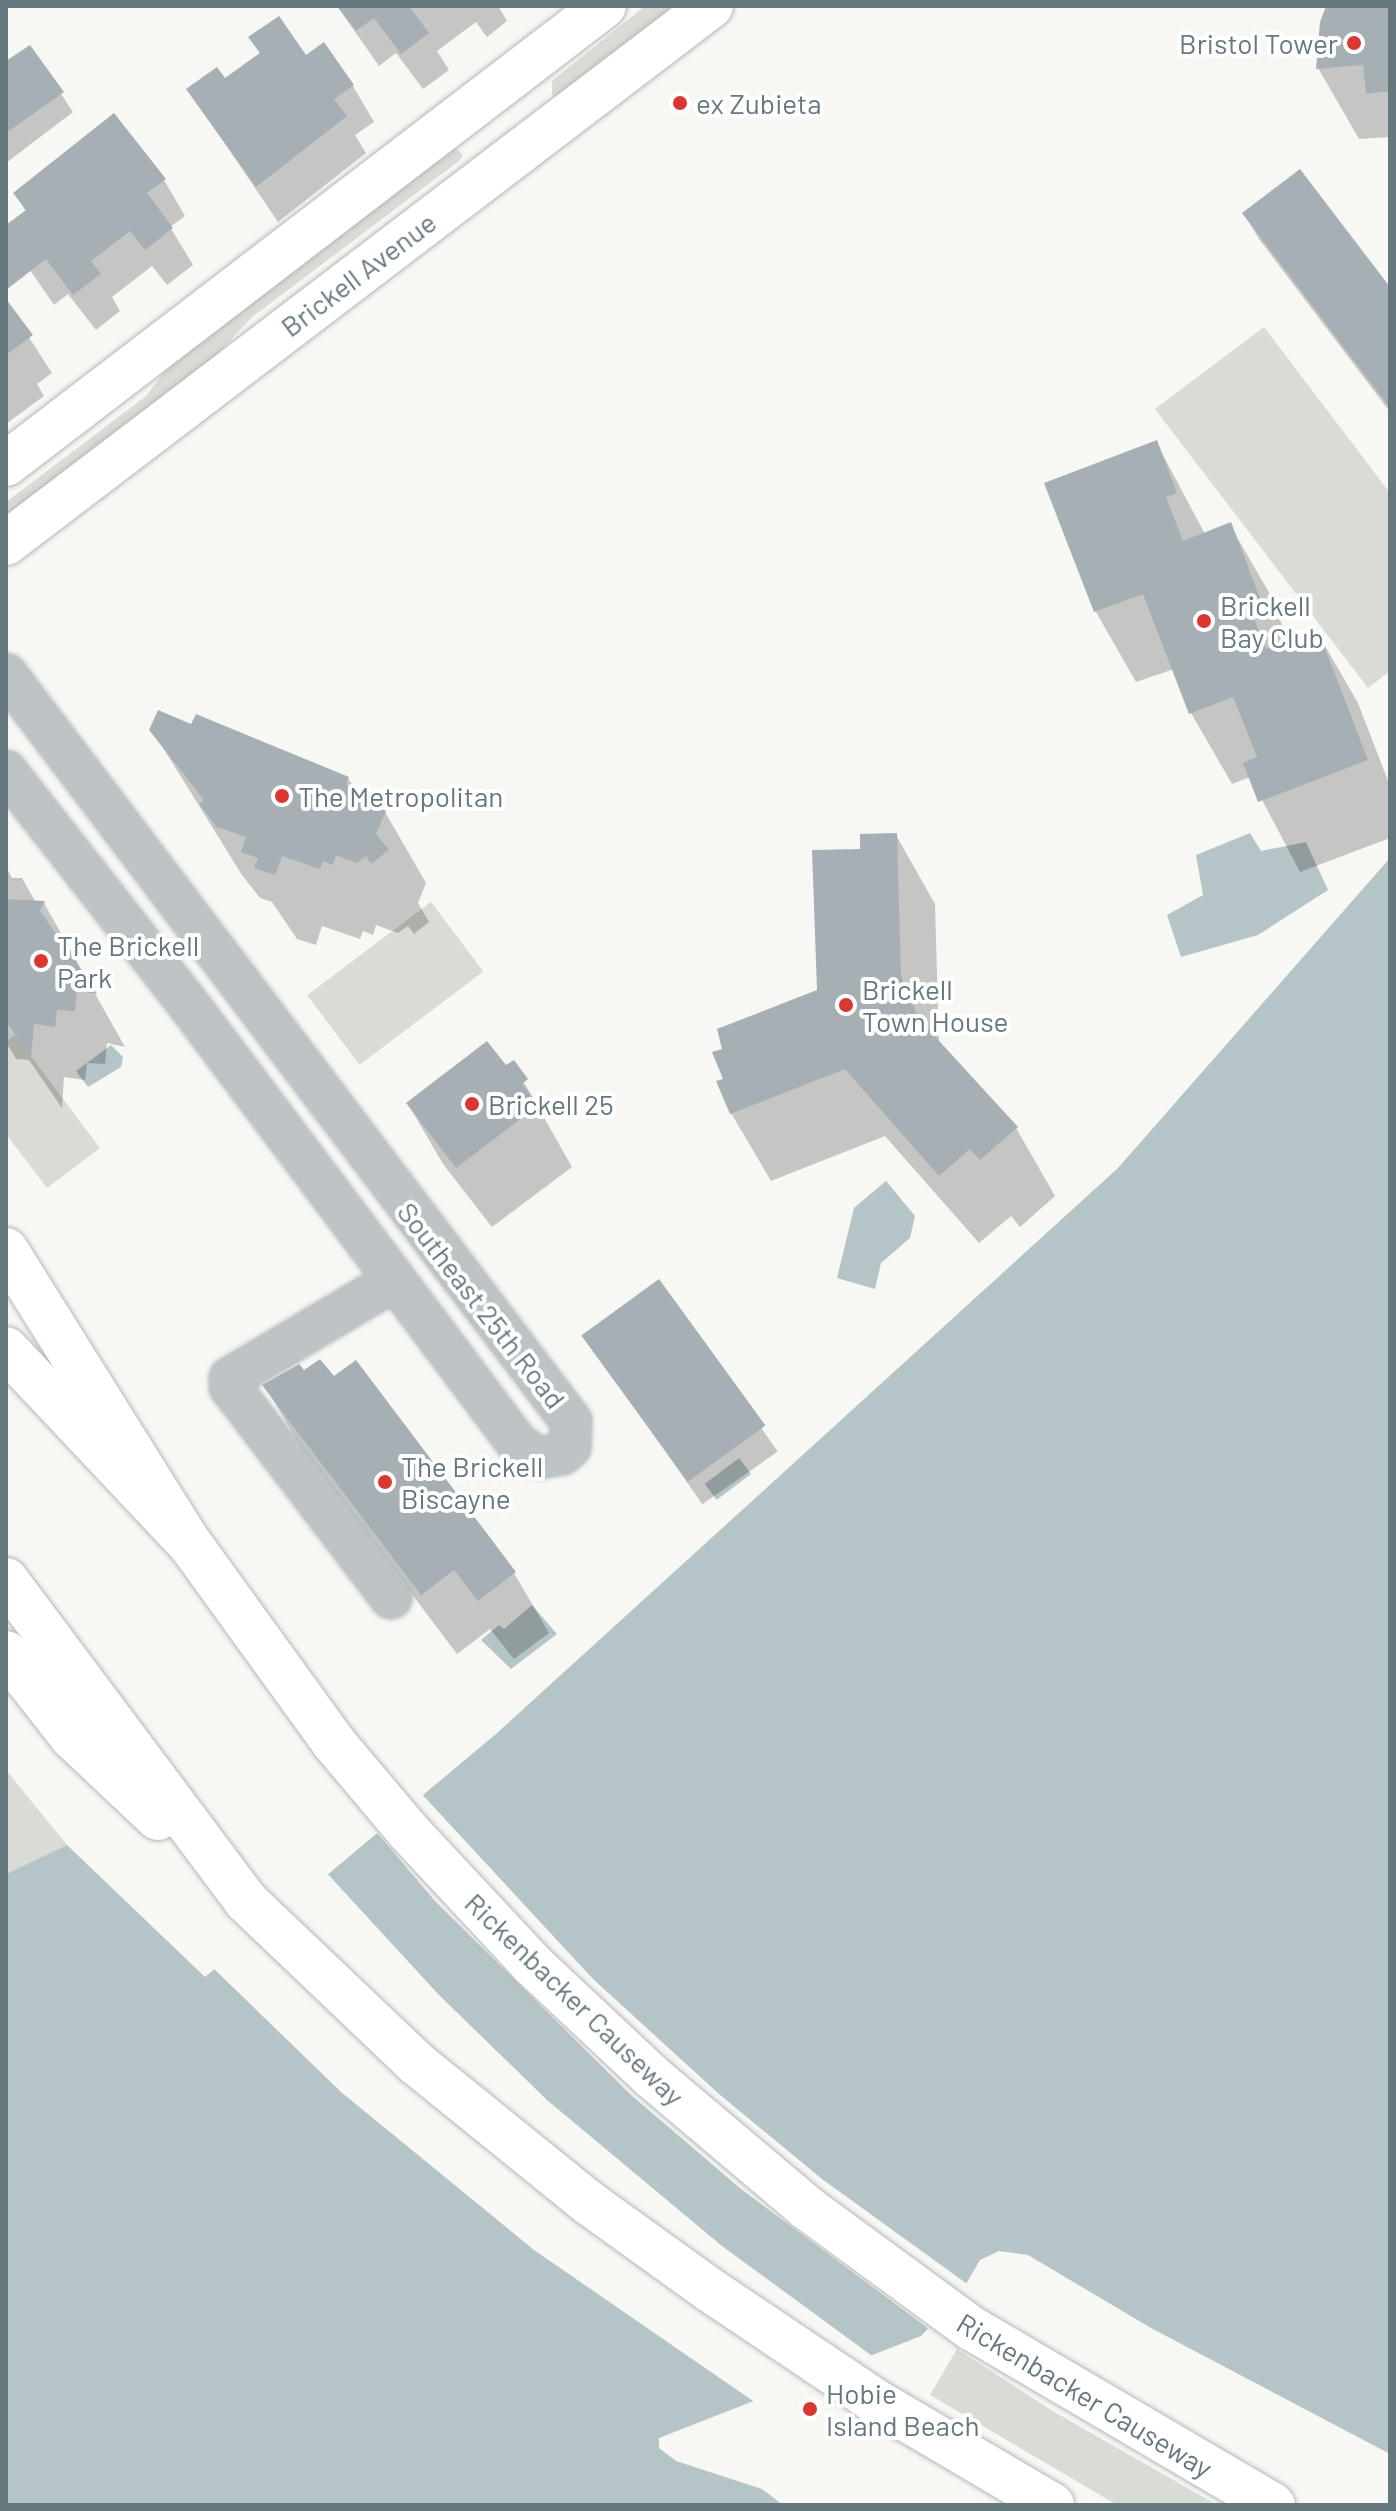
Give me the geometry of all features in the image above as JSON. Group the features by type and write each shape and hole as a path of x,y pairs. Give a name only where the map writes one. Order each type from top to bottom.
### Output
{"main road":[{"path":"6,464 604,6"},
{"name":"Brickell Avenue","path":"6,543 711,6"},
{"path":"484,97 524,148"},
{"path":"6,1250 190,1544"},
{"name":"Rickenbacker Causeway","path":"6,1349 190,1544 371,1788 533,1965 651,2076 807,2208 971,2328 1273,2505"},
{"path":"6,1580 246,1901"},
{"path":"6,1653 72,1737 355,2008 515,2145 689,2276 910,2422 1052,2505"}],"street":[{"name":"Southeast 25th Road","path":"6,674 410,1214 571,1421 570,1447 549,1458 528,1454 192,1009 8,773"},
{"path":"8,773 55,741"},
{"path":"192,1009 234,979"},
{"path":"368,1244 410,1214"},
{"path":"391,1598 230,1387 230,1378 395,1280"}],"shaded area":[{"path":"645,6 684,6 558,97 552,95 552,81"},
{"path":"454,147 463,155 459,161 251,318 193,380 6,522 6,502 146,396 180,351"},
{"path":"1264,327 1390,493 1390,671 1368,688 1155,409"},
{"path":"1250,833 1261,851 1306,842 1328,890 1258,935 1181,957 1167,915 1203,895 1196,855"},
{"path":"1390,858 1390,2454 1151,2328 1028,2255 999,2251 980,2260 959,2296 921,2336 659,2438 659,2448 676,2461 762,2489 783,2505 6,2505 6,1874 67,1845 205,1977 496,1734 1118,1168"},
{"path":"431,902 483,971 360,1065 307,995"},
{"path":"15,1035 100,1148 47,1188 6,1134 6,1041"},
{"path":"111,1045 123,1057 121,1067 88,1087 76,1071"},
{"path":"886,1181 915,1216 910,1238 881,1263 875,1289 837,1278 854,1208"},
{"path":"739,1458 751,1474 717,1500 705,1484"},
{"path":"532,1605 557,1634 511,1669 481,1640 499,1625 504,1629"},
{"path":"6,1770 67,1845 6,1874"},
{"path":"957,2349 1051,2410 1217,2505 1117,2505 930,2395"}],"pier":[{"path":"418,1790 593,1979 719,2094 822,2179 970,2286 933,2332 741,2189 631,2095 435,1901 373,1828"},
{"path":"324,1870 439,1995 547,2100 722,2246 875,2358 756,2403 534,2250 341,2092 211,1966"}],"building":[{"path":"337,6 409,6 429,33 401,54 374,18 356,31"},
{"name":"Bristol Tower","path":"1326,6 1390,6 1390,91 1366,94 1363,65 1316,69 1320,22"},
{"path":"279,16 306,55 324,42 354,85 334,99 347,116 256,187 186,89 217,67 225,78 260,53 248,37"},
{"path":"30,45 64,92 6,133 6,61"},
{"path":"114,113 166,179 147,193 173,228 145,250 130,231 91,261 101,274 73,295 46,259 6,290 6,225 26,210 13,193"},
{"path":"1300,169 1390,287 1390,408 1242,213"},
{"path":"6,299 33,335 6,355"},
{"name":"Brickell Bay Club","path":"1157,440 1177,493 1166,497 1183,541 1231,522 1263,606 1251,611 1266,649 1318,630 1368,760 1258,802 1243,763 1257,757 1233,697 1189,714 1143,594 1094,612 1044,483"},
{"name":"The Metropolitan","path":"158,710 191,724 196,714 349,777 346,785 364,792 362,800 386,811 376,834 389,850 371,864 366,856 357,863 336,855 333,865 323,861 320,869 282,856 275,875 254,868 258,858 241,852 246,837 217,827 199,804 204,800 149,730"},
{"name":"Brickell Town House","path":"897,833 901,976 919,1019 1018,1127 980,1160 970,1149 939,1176 845,1069 730,1114 716,1081 723,1079 712,1052 722,1049 717,1029 817,990 812,850 860,849 860,834"},
{"name":"The Brickell Park","path":"6,899 45,901 40,911 59,938 68,939 66,947 97,994 77,990 75,1011 57,1010 55,1027 34,1024 31,1058 6,1021"},
{"name":"Brickell 25","path":"487,1041 506,1065 514,1060 528,1079 522,1084 539,1105 456,1168 406,1103"},
{"path":"659,1279 765,1425 688,1482 581,1335"},
{"name":"The Brickell Biscayne","path":"320,1359 334,1376 356,1360 516,1572 478,1601 454,1570 421,1595 262,1385 299,1364 304,1370"}],"place":[{"name":"Bristol Tower","path":"1354,43"},
{"name":"ex Zubieta","path":"680,103"},
{"name":"Brickell Bay Club","path":"1204,621"},
{"name":"The Metropolitan","path":"282,796"},
{"name":"The Brickell Park","path":"41,961"},
{"name":"Brickell Town House","path":"846,1005"},
{"name":"Brickell 25","path":"472,1104"},
{"name":"The Brickell Biscayne","path":"385,1482"},
{"name":"Hobie Island Beach","path":"810,2409"}]}
